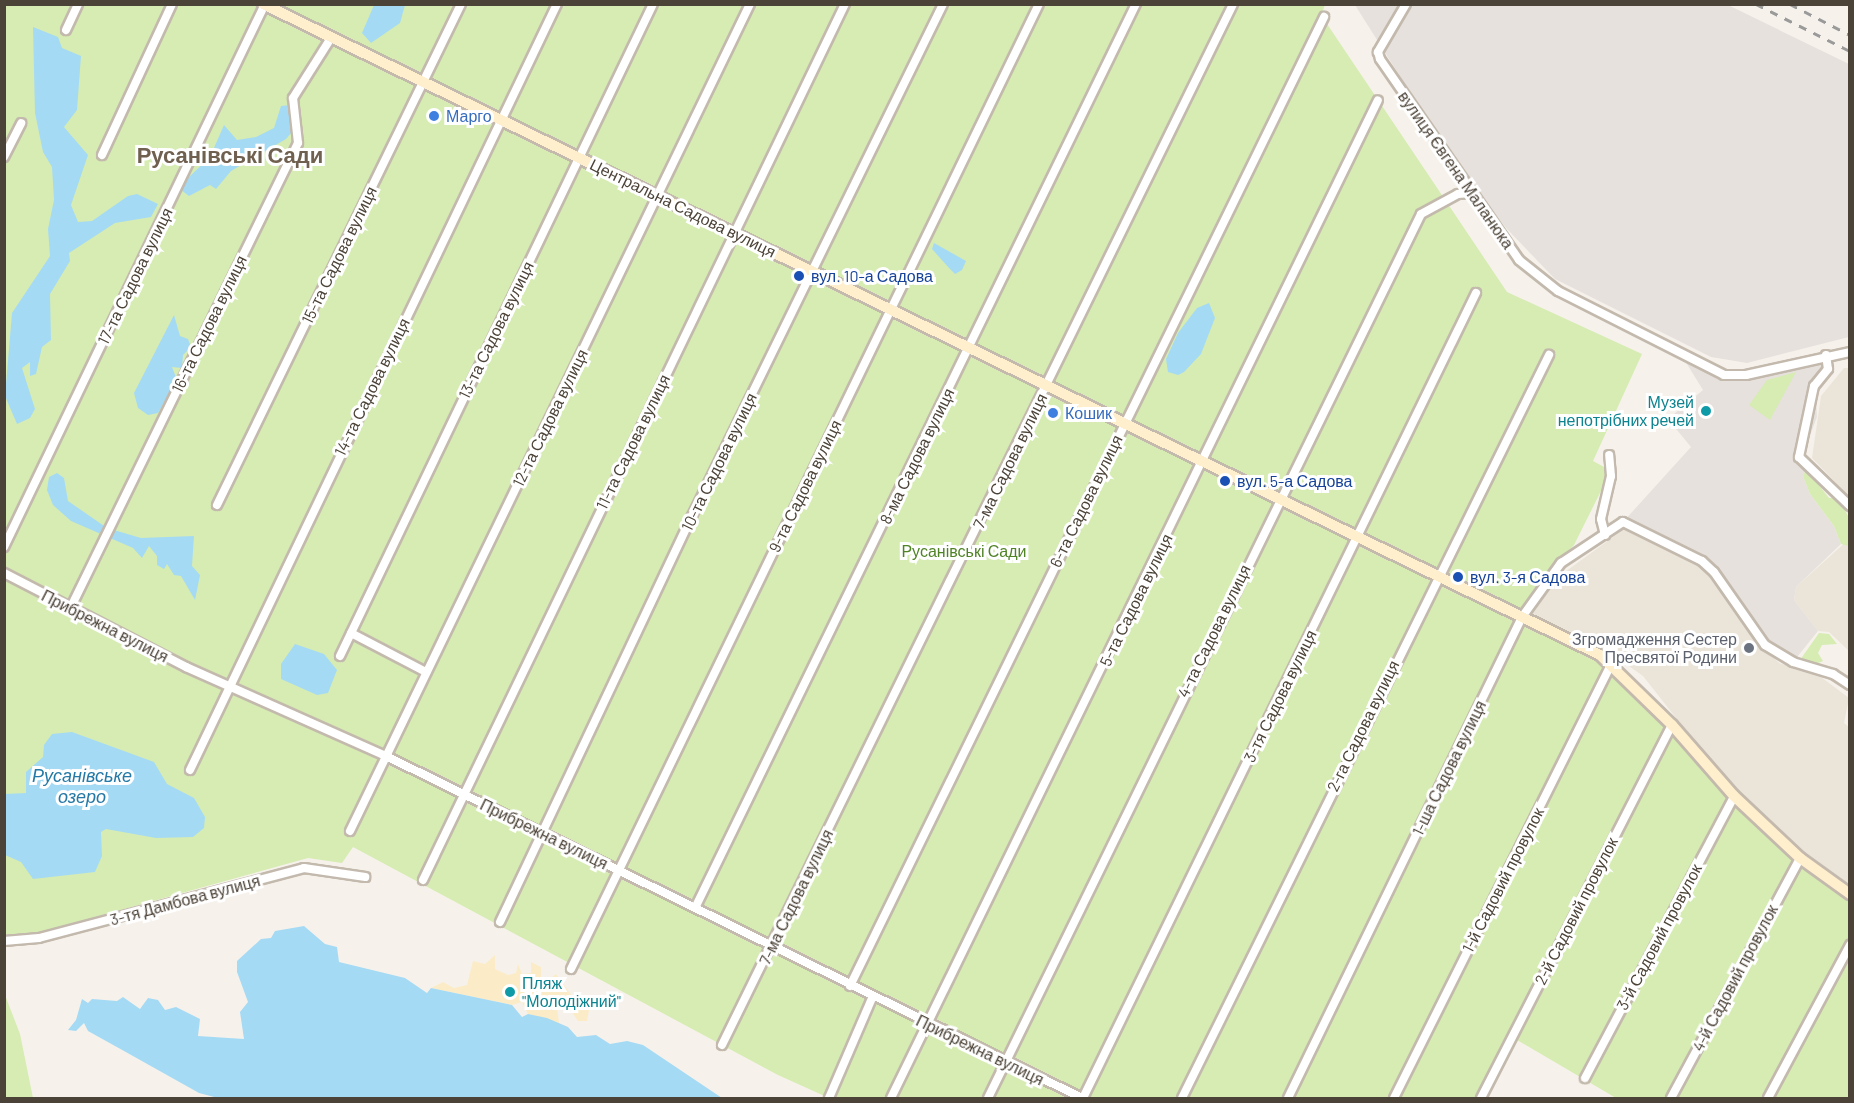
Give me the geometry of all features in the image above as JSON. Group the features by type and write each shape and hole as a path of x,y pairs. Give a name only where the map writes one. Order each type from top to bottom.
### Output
{"main road":[{"name":"Центральна Садова вулиця","path":"264,5 658,194 969,350 1048,384 1280,497 1612,663 1672,725 1734,796 1800,858 1850,894"}],"street":[{"path":"66,30 78,4"},
{"path":"102,155 172,4"},
{"name":"15-та Садова вулиця","path":"217,505 461,4"},
{"name":"14-та Садова вулиця","path":"190,770 556,4"},
{"name":"13-та Садова вулиця","path":"340,656 653,4"},
{"name":"12-та Садова вулиця","path":"350,831 750,4"},
{"name":"11-та Садова вулиця","path":"423,880 845,4"},
{"name":"10-та Садова вулиця","path":"500,922 540,833 943,4"},
{"name":"9-та Садова вулиця","path":"571,969 1039,4"},
{"name":"8-ма Садова вулиця","path":"696,906 1136,4"},
{"name":"7-ма Садова вулиця","path":"722,1045 1233,4"},
{"name":"вулиця Євгена Маланюка","path":"1406,4 1378,56 1470,194 1519,260 1558,291 1682,356 1724,375 1746,375 1850,352"},
{"name":"17-та Садова вулиця","path":"4,547 264,5"},
{"name":"6-та Садова вулиця","path":"850,986 1124,421 1324,17"},
{"name":"16-та Садова вулиця","path":"70,609 298,142 293,98 331,38"},
{"name":"5-та Садова вулиця","path":"891,1098 1378,100"},
{"path":"4,157 21,123"},
{"name":"4-та Садова вулиця","path":"987,1098 1280,497 1421,214 1458,194 1470,194"},
{"name":"3-тя Садова вулиця","path":"1083,1098 1476,292"},
{"name":"2-га Садова вулиця","path":"1182,1098 1437,576 1549,356"},
{"path":"1826,356 1828,369 1814,386 1799,457 1850,506"},
{"path":"1609,455 1611,476 1601,519 1605,535 1623,522 1702,561 1765,645 1793,662 1833,674 1850,685"},
{"name":"1-ша Садова вулиця","path":"1288,1098 1522,617 1561,563 1605,535"},
{"name":"Прибрежна вулиця","path":"4,573 70,609 229,687 386,756 618,871 696,906 927,1025 1083,1098"},
{"path":"351,633 426,672"},
{"name":"1-й Садовий провулок","path":"1394,1098 1612,663"},
{"name":"2-й Садовий провулок","path":"1480,1098 1672,725"},
{"name":"3-й Садовий провулок","path":"1585,1078 1734,796"},
{"name":"4-й Садовий провулок","path":"1671,1098 1800,858"},
{"name":"3-тя Дамбова вулиця","path":"4,941 39,939 304,868 365,877"},
{"path":"1768,1098 1850,945"},
{"path":"829,1098 872,998"}],"shaded area":[{"path":"1355,5 1728,5 1849,64 1849,337 1747,363 1711,357 1555,279 1507,229 1459,170"},
{"path":"1833,354 1834,372 1816,394 1817,417 1800,462 1806,469 1803,476 1810,494 1834,526 1841,544 1796,587 1794,600 1818,631 1793,662 1765,645 1703,561 1623,522 1691,447 1668,419 1703,390 1682,356 1724,375 1746,375"},
{"path":"1844,368 1850,368 1849,496 1812,458 1821,396"},
{"path":"1624,529 1699,565 1712,577 1753,637 1779,663 1821,677 1849,698 1844,723 1850,728 1849,889 1801,855 1736,794 1643,676 1609,652 1531,616 1558,577"},
{"path":"1849,539 1849,651 1829,632 1818,631 1794,600 1796,587"}],"green space":[{"name":"Русанівські Сади","path":"5,5 1325,5 1321,15 1507,292 1642,354 1593,461 1606,468 1607,479 1574,545 1544,576 1518,622 1606,663 1797,862 1849,901 1849,1098 1616,1098 1517,1040 1487,1098 829,1098 778,1075 353,847 342,863 308,858 41,932 5,935"},
{"path":"1796,372 1770,420 1749,405 1767,380"},
{"path":"1806,469 1829,498 1839,498 1849,518 1849,546 1841,544 1834,526 1810,494 1803,476"},
{"path":"1819,633 1829,634 1837,644 1822,645 1818,653 1823,661 1813,665 1805,663 1800,660"},
{"path":"5,995 20,1034 33,1098 5,1098"}],"sand":[{"name":"Пляж \"Молодіжний\"","path":"495,955 495,969 508,975 516,973 518,964 522,974 531,973 531,962 541,967 541,977 547,981 556,974 572,996 589,1010 587,1021 578,1021 567,1005 557,1007 559,1023 528,1014 522,1002 512,1005 431,988 443,982 454,988 467,985 473,961 485,964"}],"water":[{"path":"374,5 405,5 400,23 371,43 362,33"},
{"path":"33,27 58,37 62,48 81,56 77,110 64,127 88,155 71,205 78,222 92,221 128,196 137,194 158,204 151,217 115,223 69,253 70,261 50,294 51,340 42,347 36,374 30,376 30,362 22,368 35,409 30,418 17,424 5,396 12,313 50,256 48,229 54,200 52,167 43,152 35,113"},
{"path":"291,105 292,132 286,139 231,171 216,189 210,185 189,196 181,190 189,177 210,157 224,125 237,140 256,137 274,128 281,106"},
{"path":"934,243 966,261 962,270 955,274 932,249"},
{"path":"1209,303 1215,318 1201,354 1184,372 1178,375 1168,372 1166,359 1178,333 1197,308"},
{"path":"174,315 180,336 188,339 191,347 183,355 182,368 172,367 177,380 158,413 148,415 138,408 134,393"},
{"path":"57,473 64,478 68,501 107,528 141,538 194,536 192,566 200,575 195,600 181,576 174,575 167,564 164,569 157,565 157,556 149,546 142,558 133,548 71,521 53,505 47,490 49,477"},
{"path":"295,644 324,654 337,670 328,693 317,695 281,679 281,664"},
{"name":"Русанівське озеро","path":"72,732 154,762 167,784 194,798 205,817 204,828 193,837 156,838 106,829 101,832 102,856 95,872 33,879 21,862 5,855 5,794 26,793 26,772 43,757 44,745 52,734"},
{"path":"304,926 325,944 337,947 339,962 405,978 427,993 431,988 512,1005 522,1017 528,1014 547,1018 568,1027 577,1037 596,1035 610,1044 627,1041 643,1045 722,1098 218,1098 199,1093 88,1031 84,1023 76,1031 68,1030 76,1020 82,999 88,1003 92,999 117,1001 123,997 140,1009 148,998 158,1000 165,1010 176,1007 200,1019 198,1036 244,1039 240,1012 248,1002 237,972 237,961 261,939 271,938 275,931"}],"railway":[{"path":"1756,4 1850,51"},
{"path":"1790,4 1850,35"}],"place":[{"name":"Марго","path":"434,116"},
{"name":"вул. 10-а Садова","path":"799,276"},
{"name":"Музей непотрібних речей","path":"1706,411"},
{"name":"Кошик","path":"1053,413"},
{"name":"вул. 5-а Садова","path":"1225,481"},
{"name":"вул. 3-я Садова","path":"1458,577"},
{"name":"Згромадження Сестер Пресвятої Родини","path":"1749,648"},
{"name":"Пляж \"Молодіжний\"","path":"510,992"}],"district":[{"name":"Русанівські Сади","path":"230,155"}]}
